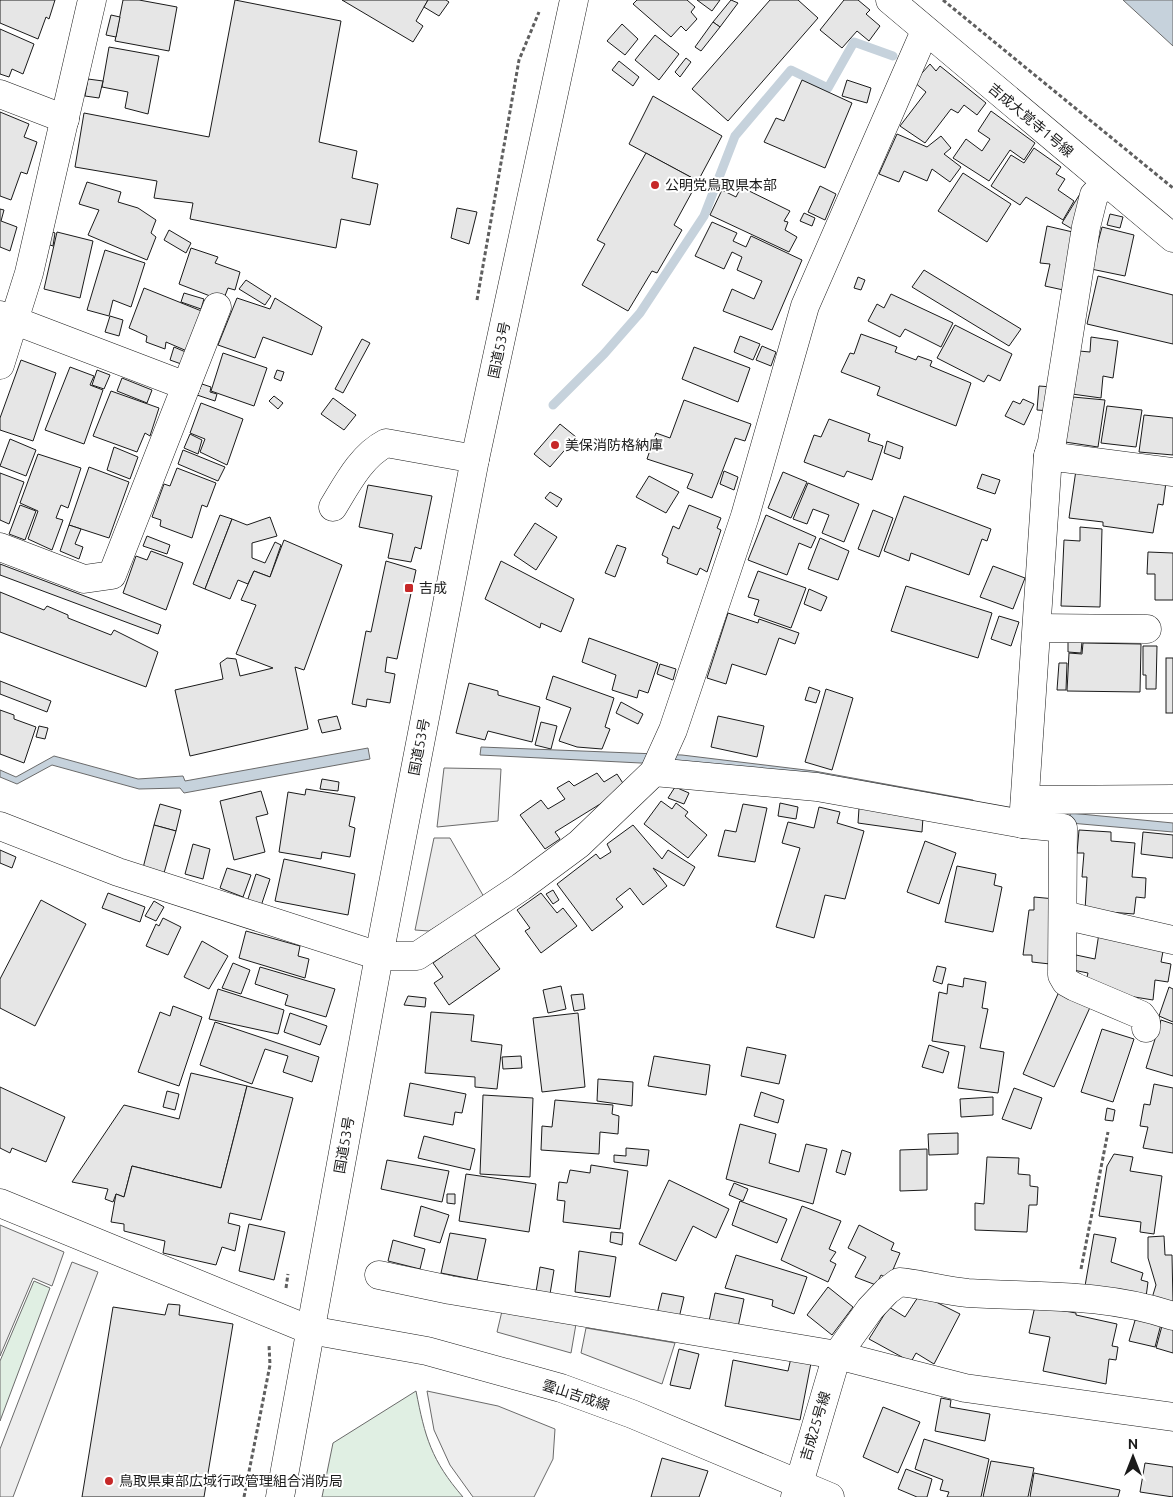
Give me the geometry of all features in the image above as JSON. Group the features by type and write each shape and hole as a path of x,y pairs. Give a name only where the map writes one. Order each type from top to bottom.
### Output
{"main road":[{"path":"0,365 8,318 66,119 92,0"},
{"name":"国道53号","path":"280,1497 379,956 475,458 574,0"},
{"name":"吉成大覚寺1号線","path":"890,0 1173,238"},
{"path":"0,826 118,872 379,956 417,956 521,888 580,844 654,772 673,730 745,516 805,306 925,30"},
{"path":"0,94 66,119"},
{"path":"1024,812 1048,456 1052,442 1086,228 1094,195 1106,183"},
{"path":"0,547 84,579 112,575 217,307"},
{"path":"8,318 186,386"},
{"path":"333,507 355,472 373,450 386,444 475,458"},
{"path":"1048,456 1173,472"},
{"path":"1037,628 1147,629"},
{"path":"654,772 817,787 1024,812 1173,799"},
{"path":"1024,812 1063,828 1062,975 1066,982 1141,1015 1146,1022 1146,1028"},
{"path":"1063,914 1173,940"},
{"name":"雲山吉成線","path":"0,1203 310,1330 427,1351 561,1388 632,1414 797,1490 830,1497"},
{"path":"379,1275 450,1290 837,1355 965,1388 1173,1417"},
{"name":"吉成25号線","path":"797,1490 837,1355 870,1310 887,1291 899,1282 966,1292 1075,1297"},
{"path":"1075,1297 1157,1311 1173,1316"}],"path":[{"path":"943,0 1173,188"},
{"path":"1075,1297 1108,1132"},
{"path":"244,1497 270,1365 269,1339"}],"green space":[{"path":"34,1281 50,1288 0,1421 0,1361"},
{"path":"416,1391 426,1435 436,1459 463,1497 322,1497 333,1443"}],"shaded area":[{"path":"1123,0 1173,0 1173,46"},
{"path":"481,747 682,755 814,771 973,800 971,808 681,765 480,755"},
{"path":"368,748 370,759 184,793 180,788 139,789 52,765 17,784 0,777 0,770 16,777 54,756 138,779 183,776 185,781"},
{"path":"444,768 501,769 498,821 437,827"},
{"path":"1070,813 1173,823 1173,832 1070,823"},
{"path":"434,838 450,838 484,897 429,931 415,930"},
{"path":"0,1225 64,1252 52,1286 33,1278 0,1356"},
{"path":"72,1262 98,1272 13,1497 0,1497 0,1449"},
{"path":"502,1311 576,1324 571,1353 497,1332"},
{"path":"586,1328 675,1343 662,1384 581,1353"},
{"path":"427,1391 498,1406 555,1429 553,1459 534,1497 473,1497 450,1465 434,1430"}],"building":[{"path":"0,0 55,0 49,19 46,17 38,39 0,23"},
{"path":"123,0 139,0 177,7 169,51 115,41"},
{"path":"235,0 341,21 319,142 357,151 352,178 378,184 370,225 341,219 336,248 190,219 193,203 154,198 157,181 75,167 84,113 209,137"},
{"path":"342,0 428,0 416,21 423,26 413,42"},
{"path":"428,0 446,0 449,2 439,16 424,7"},
{"path":"637,0 687,0 695,7 691,12 697,19 686,31 681,26 671,37 633,4"},
{"path":"697,0 720,0 712,11"},
{"path":"731,0 738,3 720,27 713,22"},
{"path":"770,0 798,0 818,18 728,121 692,89"},
{"path":"844,0 858,0 870,10 866,14 880,26 869,41 857,31 842,48 820,30"},
{"path":"111,15 120,17 116,37 106,35"},
{"path":"713,22 720,27 701,51 695,47"},
{"path":"622,24 638,39 625,55 607,41"},
{"path":"0,29 34,44 23,74 12,69 9,77 0,74"},
{"path":"655,35 679,54 659,80 635,60"},
{"path":"109,47 159,56 148,114 125,108 128,92 102,87"},
{"path":"686,58 691,62 680,77 675,72"},
{"path":"619,61 639,77 633,86 612,70"},
{"path":"930,64 936,71 940,66 986,103 977,115 964,105 958,113 951,109 925,143 900,126 926,92 914,82"},
{"path":"88,79 103,81 99,98 85,96"},
{"path":"802,80 852,103 825,168 764,142 776,118 784,121"},
{"path":"847,80 871,88 867,103 842,96"},
{"path":"653,96 722,136 698,181 629,144"},
{"path":"991,111 1035,143 1024,160 1010,150 989,181 953,158 966,139 982,151 990,139 978,131"},
{"path":"0,112 29,124 24,137 37,142 27,174 21,172 11,200 0,196"},
{"path":"897,134 927,147 941,136 951,148 944,154 961,167 950,182 932,169 927,181 904,171 899,182 879,174"},
{"path":"1034,148 1061,167 1056,174 1065,179 1058,190 1074,201 1063,220 1026,197 1020,205 991,186 1011,155 1024,163"},
{"path":"646,153 698,181 674,225 682,230 657,273 652,271 628,311 582,285 605,244 597,240"},
{"path":"963,173 1011,204 987,242 938,211"},
{"path":"87,182 121,192 118,202 138,208 156,220 151,233 156,237 147,260 88,235 99,210 79,204"},
{"path":"820,186 836,194 825,220 808,212"},
{"path":"741,187 790,211 784,221 788,222 785,230 797,237 789,252 710,215 722,190 736,197"},
{"path":"1083,189 1074,230 1062,223"},
{"path":"457,208 477,212 469,244 451,238"},
{"path":"0,209 4,210 1,221 17,227 10,251 0,247"},
{"path":"804,213 815,218 812,226 800,221"},
{"path":"1110,214 1123,217 1120,228 1107,225"},
{"path":"712,222 737,233 733,241 746,247 751,236 802,260 772,330 723,311 732,289 754,299 762,281 737,270 742,257 732,252 724,269 695,256"},
{"path":"1047,226 1077,233 1068,291 1045,286 1050,264 1040,263"},
{"path":"1102,227 1134,235 1125,276 1091,269"},
{"path":"169,230 191,243 186,253 164,240"},
{"path":"50,231 55,233 53,246 47,244"},
{"path":"57,232 93,241 80,298 44,289"},
{"path":"191,248 218,257 215,263 240,272 235,290 228,288 223,301 179,284"},
{"path":"105,250 145,263 131,307 113,300 109,316 87,310"},
{"path":"924,270 1021,329 1009,346 912,287"},
{"path":"1098,276 1173,295 1173,344 1087,324"},
{"path":"858,277 865,280 861,290 854,288"},
{"path":"246,280 271,296 265,305 239,289"},
{"path":"144,288 204,312 187,351 166,342 165,349 146,342 147,336 129,328"},
{"path":"184,293 204,299 201,309 181,302"},
{"path":"891,294 953,323 941,347 905,329 900,337 868,321 877,304 884,308"},
{"path":"237,298 270,309 275,298 322,327 312,355 263,337 255,358 218,345"},
{"path":"110,316 123,320 119,336 105,332"},
{"path":"955,325 1012,354 1000,381 988,375 984,382 937,358"},
{"path":"861,334 897,347 895,352 916,360 918,356 932,361 930,366 971,383 956,426 877,395 880,387 841,372 850,353 854,354"},
{"path":"740,336 760,344 753,360 734,352"},
{"path":"1091,337 1118,341 1113,378 1103,376 1101,398 1072,394 1079,351 1090,352"},
{"path":"362,339 370,343 343,393 335,389"},
{"path":"762,346 776,352 771,366 756,360"},
{"path":"174,347 188,353 184,365 170,360"},
{"path":"694,347 750,368 738,402 682,379"},
{"path":"223,353 267,368 254,406 211,391"},
{"path":"21,360 56,373 33,441 0,430 0,418"},
{"path":"70,367 94,376 90,385 103,390 84,444 45,430"},
{"path":"97,370 110,375 104,389 92,385"},
{"path":"277,370 284,372 281,381 274,378"},
{"path":"122,378 152,390 147,403 117,391"},
{"path":"202,384 211,387 210,392 217,394 215,401 197,395"},
{"path":"1039,386 1052,387 1050,411 1037,410"},
{"path":"111,391 159,408 150,436 145,433 137,452 93,436"},
{"path":"274,396 283,403 278,409 269,401"},
{"path":"1073,397 1105,400 1098,447 1065,442"},
{"path":"333,398 356,415 344,430 321,414"},
{"path":"1023,399 1034,404 1024,425 1005,416 1013,401 1020,404"},
{"path":"684,400 751,424 745,441 735,438 712,498 687,488 693,474 647,459 656,433 670,438"},
{"path":"201,403 243,419 227,465 200,452 205,439 190,433"},
{"path":"1107,406 1142,410 1136,447 1101,443"},
{"path":"1144,415 1173,418 1173,455 1139,452"},
{"path":"829,419 870,434 868,441 883,446 872,480 847,471 844,477 804,462 814,435 821,437"},
{"name":"美保消防格納庫","path":"560,424 576,437 550,467 534,454"},
{"path":"190,434 202,440 198,454 184,448"},
{"path":"10,439 36,450 26,476 0,466"},
{"path":"887,441 903,447 900,459 884,453"},
{"path":"114,447 138,457 130,479 107,470"},
{"path":"183,450 225,467 218,481 178,464"},
{"path":"38,454 81,468 68,508 61,505 56,518 63,520 52,550 28,539 38,511 20,503"},
{"path":"89,467 129,482 109,538 69,525"},
{"path":"177,468 216,483 207,507 202,505 192,538 160,526 161,520 152,517 164,484 170,486"},
{"path":"1076,470 1166,482 1163,505 1158,504 1153,533 1103,526 1103,522 1069,518"},
{"path":"724,471 738,477 734,490 720,484"},
{"path":"783,472 807,482 791,518 768,508"},
{"path":"0,473 24,482 9,524 0,520"},
{"path":"982,474 1000,480 995,494 977,488"},
{"path":"649,476 679,492 666,513 636,497"},
{"path":"808,483 859,504 844,542 822,533 829,515 813,509 807,524 793,519"},
{"path":"368,485 432,496 421,549 415,547 411,562 388,558 393,534 359,527"},
{"path":"550,492 562,499 557,507 545,498"},
{"path":"904,496 991,529 987,541 982,539 969,575 911,553 909,561 884,551"},
{"path":"20,505 36,511 25,540 9,534"},
{"path":"689,505 721,518 717,528 721,530 707,572 700,568 697,575 667,563 668,558 662,555 673,526 679,529"},
{"path":"873,510 893,518 879,557 858,549"},
{"path":"220,515 232,519 205,589 193,584"},
{"path":"766,515 816,537 811,548 799,543 787,575 748,560"},
{"path":"270,517 277,536 252,543 252,558 265,563 275,542 281,545 270,577 254,571 248,584 238,580 230,599 205,589 232,519 247,525"},
{"path":"535,523 557,537 536,570 514,555"},
{"path":"69,525 81,529 75,544 83,547 79,559 60,551"},
{"path":"1080,527 1102,529 1100,607 1061,606 1064,540 1080,541"},
{"path":"147,536 170,545 167,554 143,546"},
{"path":"820,538 849,551 838,580 808,569"},
{"path":"284,540 342,565 304,670 295,667 308,729 190,756 175,690 223,679 220,663 227,658 236,659 240,676 273,668 236,654 256,605 241,600 254,571 270,577"},
{"path":"617,545 626,548 615,577 605,573"},
{"path":"151,551 183,563 166,610 123,593 136,556 147,560"},
{"path":"1148,552 1173,553 1173,600 1155,600 1155,574 1147,574"},
{"path":"386,561 416,570 397,659 387,657 385,672 395,674 390,703 367,699 366,707 352,704 366,631 371,632"},
{"path":"501,561 574,599 561,632 541,623 540,628 485,599"},
{"path":"0,564 161,625 158,634 0,575"},
{"path":"993,566 1025,578 1013,609 980,597"},
{"path":"758,571 806,588 791,628 754,615 759,600 748,597"},
{"path":"906,586 992,613 978,658 891,631"},
{"path":"809,589 827,597 821,611 804,604"},
{"path":"0,592 44,610 47,606 68,615 68,618 111,635 114,630 158,652 146,687 0,632"},
{"path":"728,613 758,623 759,619 799,633 795,644 779,638 766,675 732,664 726,684 707,678"},
{"path":"999,616 1019,622 1011,646 991,639"},
{"path":"589,638 658,663 648,693 639,690 637,698 612,690 616,675 582,662"},
{"path":"1068,641 1082,641 1081,653 1068,652"},
{"path":"1083,643 1141,644 1140,692 1067,691 1069,653 1082,654"},
{"path":"1143,646 1157,646 1156,689 1146,689 1146,675 1143,675"},
{"path":"1166,658 1173,658 1173,713 1166,713"},
{"path":"1059,663 1067,663 1066,690 1057,690"},
{"path":"660,664 676,669 673,680 657,674"},
{"path":"553,676 614,698 605,727 610,729 602,749 577,747 559,741 571,708 546,699"},
{"path":"0,681 51,701 47,712 0,694"},
{"path":"469,683 498,691 498,695 540,707 532,742 488,731 485,740 456,733"},
{"path":"809,687 820,691 816,703 805,700"},
{"path":"826,689 853,698 832,770 805,762"},
{"path":"621,702 643,714 638,724 616,713"},
{"path":"0,710 14,715 14,719 36,727 24,763 0,754"},
{"path":"337,716 341,729 322,733 318,720"},
{"path":"718,716 764,726 757,757 711,747"},
{"path":"541,722 557,726 551,749 535,745"},
{"path":"39,726 48,728 45,739 36,737"},
{"path":"597,773 604,782 617,774 626,788 555,832 560,839 545,849 520,815 541,800 548,809 565,799 557,788 569,781 574,786"},
{"path":"322,779 339,782 338,791 320,789"},
{"path":"675,787 689,793 684,804 668,798"},
{"path":"306,789 355,797 349,826 355,828 350,857 322,852 321,859 279,852 288,792 305,795"},
{"path":"261,791 268,814 256,817 265,852 234,860 220,801"},
{"path":"661,801 672,809 676,803 688,812 685,816 707,835 688,858 644,824"},
{"path":"780,803 798,807 796,819 778,816"},
{"path":"160,804 181,810 176,831 154,825"},
{"path":"743,804 767,808 755,862 718,856 725,830 736,832"},
{"path":"819,807 840,812 837,823 864,831 845,899 825,895 814,938 776,927 800,848 782,843 788,822 814,828"},
{"path":"859,808 923,817 922,832 858,823"},
{"path":"154,825 176,831 164,873 143,868"},
{"path":"633,825 662,859 668,850 695,867 684,886 653,868 667,886 643,905 630,888 616,899 623,907 592,931 557,884 596,854 600,859 611,852 607,844"},
{"path":"1079,830 1111,832 1111,841 1135,843 1132,877 1146,878 1145,898 1136,897 1134,914 1085,910 1087,877 1082,877 1084,853 1077,853"},
{"path":"1143,832 1173,835 1173,858 1141,854"},
{"path":"925,841 956,853 939,904 907,892"},
{"path":"193,844 210,849 203,879 185,874"},
{"path":"0,850 16,857 12,868 0,863"},
{"path":"284,859 355,874 348,915 275,901"},
{"path":"957,866 996,874 994,885 1002,887 993,932 945,922"},
{"path":"227,868 251,875 243,897 220,888"},
{"path":"256,874 270,879 261,906 247,902"},
{"path":"553,890 559,900 553,904 546,894"},
{"path":"108,893 145,907 140,922 102,908"},
{"path":"541,893 557,913 563,908 577,926 541,953 525,931 530,928 517,910"},
{"path":"1034,897 1055,899 1050,964 1032,962 1032,955 1023,955 1029,910 1034,910"},
{"path":"41,900 86,924 35,1026 0,1008 0,979"},
{"path":"154,901 164,907 156,921 145,916"},
{"path":"163,918 181,927 168,955 146,946 156,924 159,926"},
{"path":"246,931 300,946 298,956 309,959 305,978 239,958"},
{"path":"1099,933 1164,946 1161,962 1171,964 1168,982 1155,980 1153,1000 1104,992 1086,981 1088,973 1073,970 1076,955 1095,959"},
{"path":"474,934 500,969 449,1005 434,983 443,977 433,963"},
{"path":"202,941 228,956 209,989 184,977"},
{"path":"233,963 250,970 241,994 222,988"},
{"path":"937,966 946,968 942,984 933,981"},
{"path":"260,967 335,989 326,1017 285,1005 288,995 255,984"},
{"path":"964,978 986,982 982,1008 988,1009 980,1048 1004,1052 998,1093 958,1088 965,1046 932,1041 939,992 947,994 948,984 963,987"},
{"path":"561,986 566,1009 548,1013 543,990"},
{"path":"1061,987 1092,1003 1054,1087 1023,1074"},
{"path":"1169,987 1173,989 1173,1022 1159,1016"},
{"path":"218,989 284,1010 278,1034 209,1019"},
{"path":"583,994 585,1009 574,1011 571,995"},
{"path":"408,996 426,998 425,1007 404,1005"},
{"path":"173,1006 202,1017 179,1086 138,1072 160,1012 170,1016"},
{"path":"431,1012 474,1015 471,1041 502,1045 497,1089 475,1087 475,1077 425,1073"},
{"path":"290,1013 327,1026 320,1045 284,1032"},
{"path":"578,1013 585,1087 542,1092 533,1018"},
{"path":"1161,1020 1173,1024 1173,1076 1146,1068"},
{"path":"215,1022 319,1057 312,1082 283,1072 288,1056 265,1049 252,1084 200,1065"},
{"path":"1102,1029 1134,1039 1113,1102 1081,1092"},
{"path":"929,1045 949,1052 943,1073 922,1067"},
{"path":"747,1047 786,1055 779,1084 741,1076"},
{"path":"521,1056 522,1068 503,1069 502,1057"},
{"path":"654,1056 710,1065 706,1095 648,1086"},
{"path":"191,1073 247,1086 221,1188 132,1166 124,1197 116,1194 113,1202 105,1199 108,1189 72,1182 124,1105 179,1119"},
{"path":"598,1079 633,1082 632,1106 597,1101"},
{"path":"410,1083 466,1094 462,1113 455,1112 453,1125 404,1116"},
{"path":"1154,1084 1173,1088 1173,1153 1143,1148 1148,1127 1140,1126 1144,1104 1150,1105"},
{"path":"247,1086 293,1098 261,1220 230,1213 228,1223 240,1226 235,1251 222,1247 216,1265 163,1253 165,1241 124,1231 124,1224 111,1222 116,1194 124,1197 132,1166 221,1188"},
{"path":"0,1087 65,1117 46,1162 12,1148 10,1153 0,1148"},
{"path":"1014,1088 1042,1098 1031,1129 1002,1119"},
{"path":"167,1091 179,1094 175,1110 163,1107"},
{"path":"761,1092 784,1100 778,1123 754,1116"},
{"path":"483,1095 533,1098 530,1177 480,1174"},
{"path":"993,1097 993,1115 961,1117 960,1099"},
{"path":"555,1100 613,1105 612,1114 619,1116 618,1134 600,1132 599,1154 541,1150 542,1126 552,1127"},
{"path":"1107,1108 1115,1110 1113,1121 1105,1120"},
{"path":"740,1124 776,1134 769,1163 799,1172 806,1144 827,1149 813,1204 726,1179"},
{"path":"958,1133 958,1154 929,1155 928,1134"},
{"path":"424,1136 475,1149 470,1170 418,1158"},
{"path":"626,1148 649,1150 647,1166 614,1162 614,1155 626,1156"},
{"path":"927,1149 927,1190 900,1191 900,1150"},
{"path":"842,1150 851,1153 845,1175 836,1172"},
{"path":"1114,1154 1133,1157 1130,1171 1162,1176 1154,1234 1140,1232 1141,1222 1099,1216 1107,1166"},
{"path":"987,1157 1019,1158 1018,1174 1030,1175 1030,1186 1038,1187 1037,1205 1029,1205 1027,1232 975,1230 975,1203 984,1204"},
{"path":"387,1160 449,1171 442,1202 381,1189"},
{"path":"591,1165 628,1171 620,1229 563,1222 565,1201 557,1200 559,1182 567,1183 570,1170 590,1173"},
{"path":"466,1174 536,1184 529,1232 459,1221"},
{"path":"669,1180 729,1209 716,1238 693,1226 676,1261 639,1244"},
{"path":"734,1183 748,1189 743,1201 729,1195"},
{"path":"447,1194 455,1194 455,1204 447,1203"},
{"path":"740,1201 787,1219 777,1243 732,1225"},
{"path":"421,1206 449,1215 440,1243 414,1236"},
{"path":"802,1206 841,1221 829,1249 836,1252 830,1261 836,1264 828,1282 781,1260"},
{"path":"249,1224 285,1232 274,1280 239,1271"},
{"path":"859,1225 894,1243 891,1250 900,1253 889,1279 881,1275 876,1285 855,1277 866,1257 848,1248"},
{"path":"611,1232 623,1233 622,1245 610,1242"},
{"path":"450,1233 486,1239 477,1280 441,1273"},
{"path":"1094,1234 1116,1238 1111,1262 1143,1273 1141,1280 1148,1282 1146,1297 1085,1286"},
{"path":"1164,1236 1165,1255 1172,1255 1173,1303 1152,1298 1156,1285 1148,1258 1148,1237"},
{"path":"393,1240 425,1249 420,1269 388,1261"},
{"path":"579,1251 616,1257 610,1297 575,1292"},
{"path":"736,1255 807,1277 794,1314 772,1306 773,1300 725,1288"},
{"path":"540,1267 554,1270 550,1294 536,1292"},
{"path":"828,1287 853,1307 832,1335 807,1315"},
{"path":"662,1293 684,1297 679,1318 657,1314"},
{"path":"715,1293 744,1299 738,1327 709,1321"},
{"path":"920,1294 960,1314 934,1364 916,1353 911,1362 869,1339 889,1307 905,1317"},
{"path":"168,1304 180,1305 179,1315 233,1324 204,1497 82,1497 113,1307 165,1315"},
{"path":"1035,1306 1076,1313 1076,1315 1117,1324 1112,1346 1118,1347 1116,1360 1109,1359 1106,1384 1043,1371 1050,1337 1029,1333"},
{"path":"1136,1317 1161,1324 1155,1347 1129,1341"},
{"path":"1162,1326 1173,1329 1173,1353 1156,1348"},
{"path":"679,1349 699,1354 690,1389 670,1385"},
{"path":"791,1358 811,1363 800,1420 725,1406 733,1360 788,1371"},
{"path":"941,1398 951,1400 950,1407 990,1414 985,1441 935,1431"},
{"path":"883,1407 920,1422 898,1473 863,1457"},
{"path":"924,1439 989,1459 981,1497 947,1497 949,1492 940,1490 943,1480 915,1469"},
{"path":"662,1458 708,1471 699,1497 651,1497"},
{"path":"991,1461 1034,1468 1028,1497 983,1497"},
{"path":"1145,1463 1173,1467 1173,1497 1140,1492"},
{"path":"906,1469 932,1479 927,1497 917,1497 898,1489"},
{"path":"1034,1473 1120,1490 1118,1497 1030,1497"}],"waterway":[{"path":"553,405 604,354 640,313 704,216 735,136 791,70 828,88 854,42 893,56"}],"place":[{"name":"公明党鳥取県本部","path":"655,185"},
{"name":"美保消防格納庫","path":"555,445"},
{"name":"吉成","path":"409,588"},
{"name":"鳥取県東部広域行政管理組合消防局","path":"109,1481"}]}
